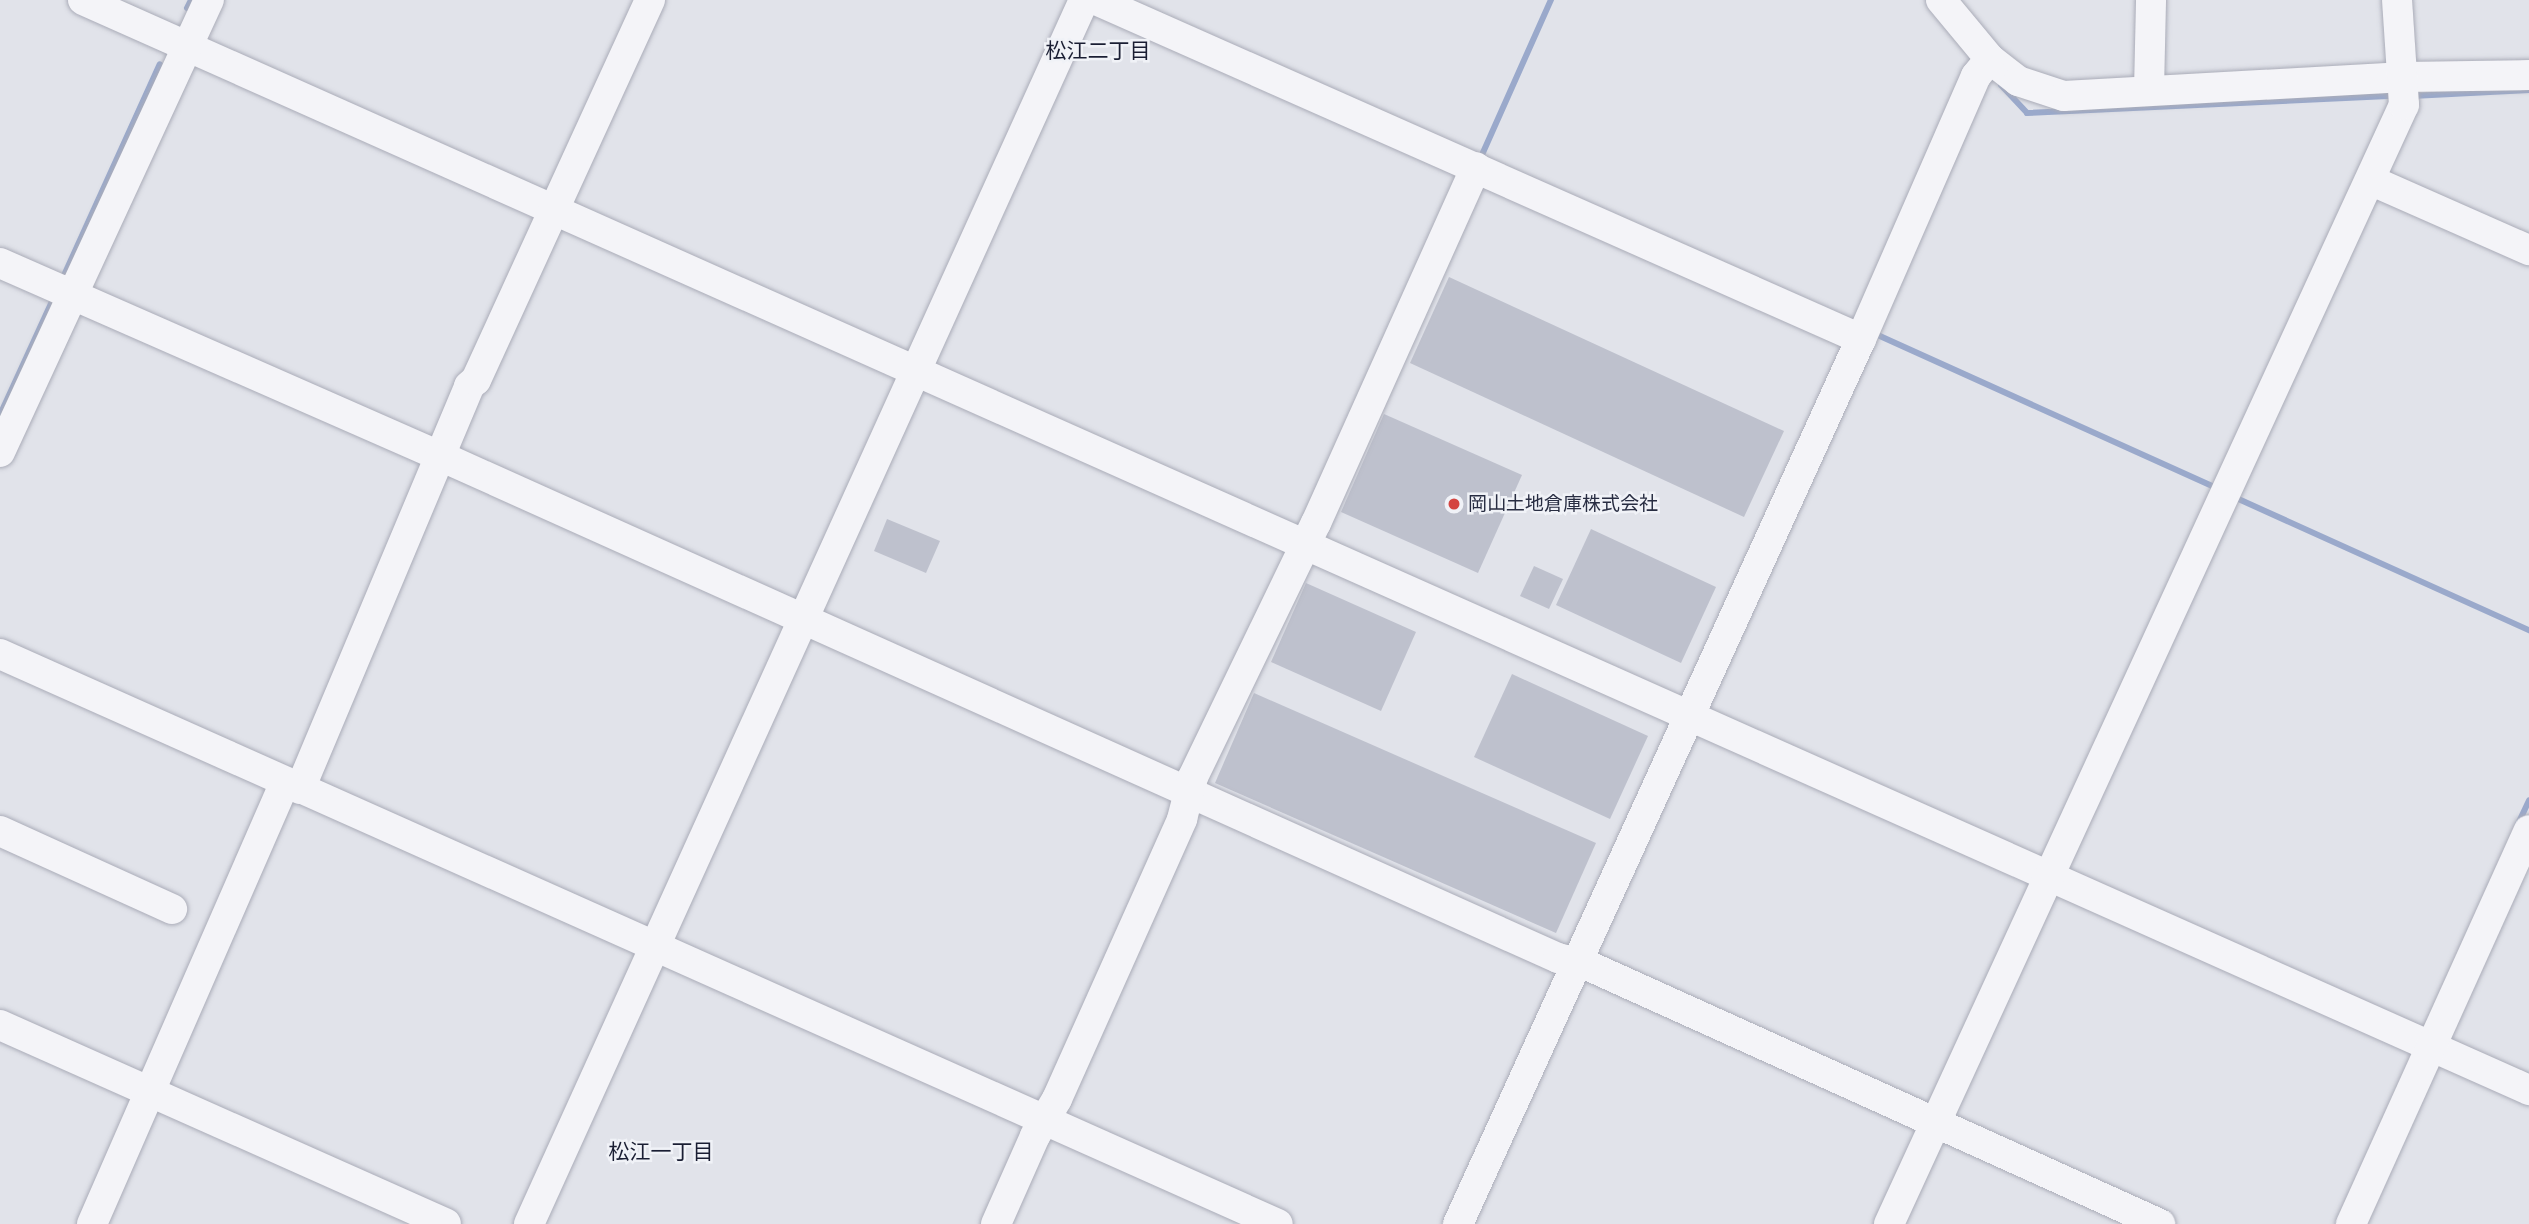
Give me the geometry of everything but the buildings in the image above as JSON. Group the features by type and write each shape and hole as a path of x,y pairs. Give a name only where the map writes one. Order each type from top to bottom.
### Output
{"street":[{"path":"83,0 555,208 2529,1090"},
{"path":"0,452 64,296 209,0"},
{"path":"92,1224 293,785 435,463 650,0"},
{"path":"1941,0 1984,67 2064,96 2149,90 2404,91 2529,75"},
{"path":"2149,90 2151,0"},
{"path":"1889,1224 2047,876 2370,180 2404,91 2398,0"},
{"path":"528,1224 653,947 805,626 914,369 1094,1 1857,332"},
{"path":"1458,1224 1569,966 1690,716 1857,332 1984,67"},
{"path":"996,1224 1035,1136 1045,1121 1187,801 1193,777 1306,544 1476,167"},
{"path":"2370,180 2529,250"},
{"path":"0,263 64,296 805,626 1187,801 1569,966 1933,1131 2160,1224"},
{"path":"0,654 1278,1224"},
{"path":"2351,1224 2529,830"},
{"path":"0,831 172,909"},
{"path":"0,1025 446,1224"}],"waterway":[{"path":"187,8 191,0"},
{"path":"1481,157 1551,0"},
{"path":"61,282 160,64"},
{"path":"2001,85 2027,113 2394,96"},
{"path":"2412,96 2529,90"},
{"path":"0,415 55,295"},
{"path":"1871,332 2218,489"},
{"path":"2234,497 2529,630"},
{"path":"2518,824 2529,800"}],"place":[{"name":"岡山土地倉庫株式会社","path":"1454,504"}],"district":[{"name":"松江二丁目","path":"1098,51"},
{"name":"松江一丁目","path":"661,1152"}]}
